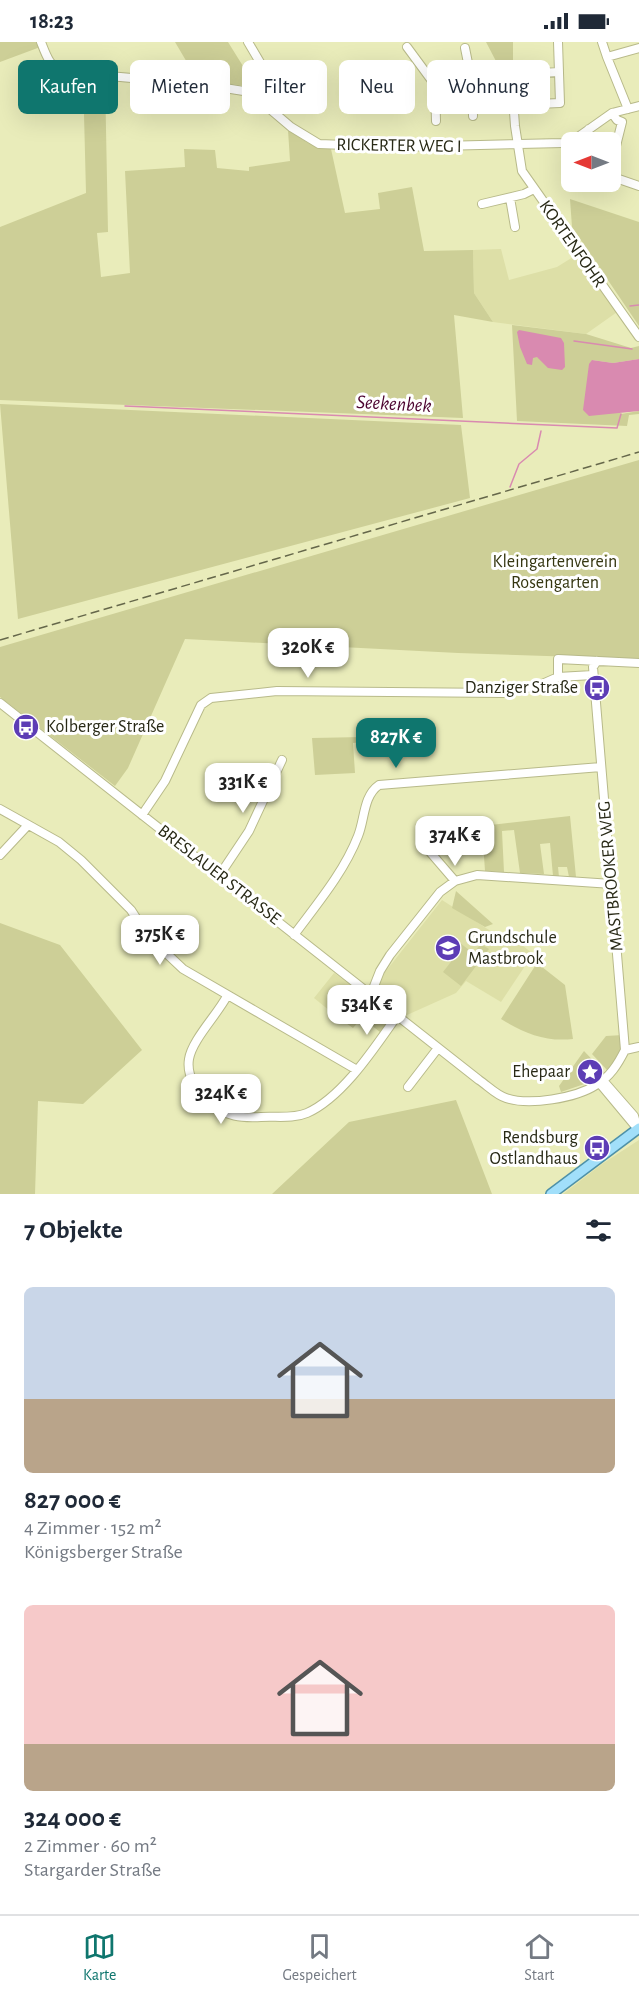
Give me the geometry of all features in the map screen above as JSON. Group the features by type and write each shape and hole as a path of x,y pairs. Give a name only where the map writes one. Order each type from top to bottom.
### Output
{"main road":[{"path":"551,1194 638,1128"}],"street":[{"path":"41,42 56,70 63,72 198,84 242,91"},
{"path":"248,42 259,60"},
{"path":"550,103 560,103 558,42"},
{"path":"602,42 628,109"},
{"path":"407,47 427,74"},
{"path":"465,48 467,60"},
{"path":"607,57 639,48"},
{"path":"550,72 559,72"},
{"name":"RICKERTER WEG I","path":"276,114 291,127 319,144 400,147 519,146 563,143 612,113 639,106"},
{"path":"612,113 617,120 622,122 620,132"},
{"path":"436,114 436,121"},
{"name":"KORTENFOHR","path":"515,114 522,171 639,337"},
{"path":"621,180 639,186"},
{"path":"482,204 510,198 534,189"},
{"path":"510,198 515,227"},
{"path":"558,677 558,659 639,663"},
{"name":"MASTBROOKER WEG","path":"597,661 592,668 626,1050"},
{"path":"142,815 165,781 201,705 211,698 277,691 504,693 540,685 558,677 593,675"},
{"name":"BRESLAUER STRASSE","path":"0,703 497,1093 515,1100 541,1101 574,1093 600,1083"},
{"path":"219,876 249,831 282,760"},
{"path":"294,935 346,861 358,837 368,799 379,785 601,767"},
{"path":"0,810 59,842 81,860 131,910 147,935 183,969 357,1070"},
{"path":"0,855 28,825"},
{"path":"424,845 455,881"},
{"path":"371,994 380,971 390,955 440,892 455,881 477,875 612,884"},
{"path":"227,996 188,1061 194,1084 212,1105 237,1118 306,1113 325,1102 357,1070 397,1016"},
{"path":"638,1128 600,1083 609,1076 626,1050 639,1047"},
{"path":"408,1087 438,1048"}],"shaded area":[{"path":"501,249 509,280 557,267 581,252 620,310 586,334 493,322 474,293 473,250"},
{"path":"519,330 561,338 564,343 565,367 562,370 548,368 537,357 533,358 532,365 527,364 520,347 517,332"},
{"path":"639,359 639,411 589,416 583,410 589,364 592,360 613,363"},
{"name":"Grundschule Mastbrook","path":"442,900 500,937 505,931 533,954 501,1002 466,981 456,993 407,1015 378,992 382,976"},
{"path":"334,973 363,994 340,1019 314,998"},
{"path":"639,1140 639,1194 563,1194 602,1164"}],"green space":[{"path":"0,42 41,42 43,46 0,62"},
{"path":"175,42 228,42 242,65 242,85 230,84 230,60 186,60"},
{"path":"486,42 513,42 513,60 495,60"},
{"path":"84,114 106,114 108,232 97,233 101,277 130,273 125,171 185,167 184,149 215,150 217,168 249,171 249,167 290,161 288,130 308,143 331,149 345,213 380,209 378,193 412,187 424,251 473,250 474,293 493,322 454,315 463,418 0,400 0,227 86,193"},
{"path":"570,199 639,222 639,326 572,227"},
{"path":"512,325 586,334 631,348 639,346 639,359 613,363 592,360 621,414 639,411 639,414 629,415 627,426 517,421"},
{"path":"0,404 461,425 470,498 18,619"},
{"name":"Kleingartenverein Rosengarten","path":"639,460 639,659 458,653 185,639 128,768 115,786 0,697 0,647"},
{"path":"363,737 363,742 353,743 355,773 315,775 312,738"},
{"path":"570,816 576,877 569,877 567,867 558,867 559,877 553,876 550,843 540,844 544,874 520,873 514,830 502,831 504,872 485,871 482,826"},
{"path":"456,891 493,924 485,927 452,908"},
{"path":"0,923 60,945 142,1050 83,1104 38,1101 35,1194 0,1194"},
{"path":"460,943 473,953 481,944 489,949 461,986 443,972 460,950 457,948"},
{"path":"537,963 565,985 573,1039 544,1038 501,1019"},
{"path":"363,994 392,1018 380,1032 362,1018 353,1028 340,1019"},
{"path":"623,1035 623,1045 619,1054 607,1070 592,1054 606,1036"},
{"path":"584,1051 605,1073 599,1079 561,1092 559,1086"},
{"path":"456,1100 492,1194 272,1194 349,1122"}],"waterway":[{"path":"630,306 639,305"},
{"path":"574,341 632,349"},
{"name":"Seekenbek","path":"125,406 617,428 621,414"},
{"path":"510,487 519,464 537,449 541,431"}],"railway":[{"path":"0,640 639,452"}],"place":[{"name":"Danziger Straße","path":"597,688"},
{"name":"Kolberger Straße","path":"26,727"},
{"name":"Grundschule Mastbrook","path":"448,948"},
{"name":"Ehepaar","path":"590,1072"},
{"name":"Rendsburg Ostlandhaus","path":"597,1148"}]}
